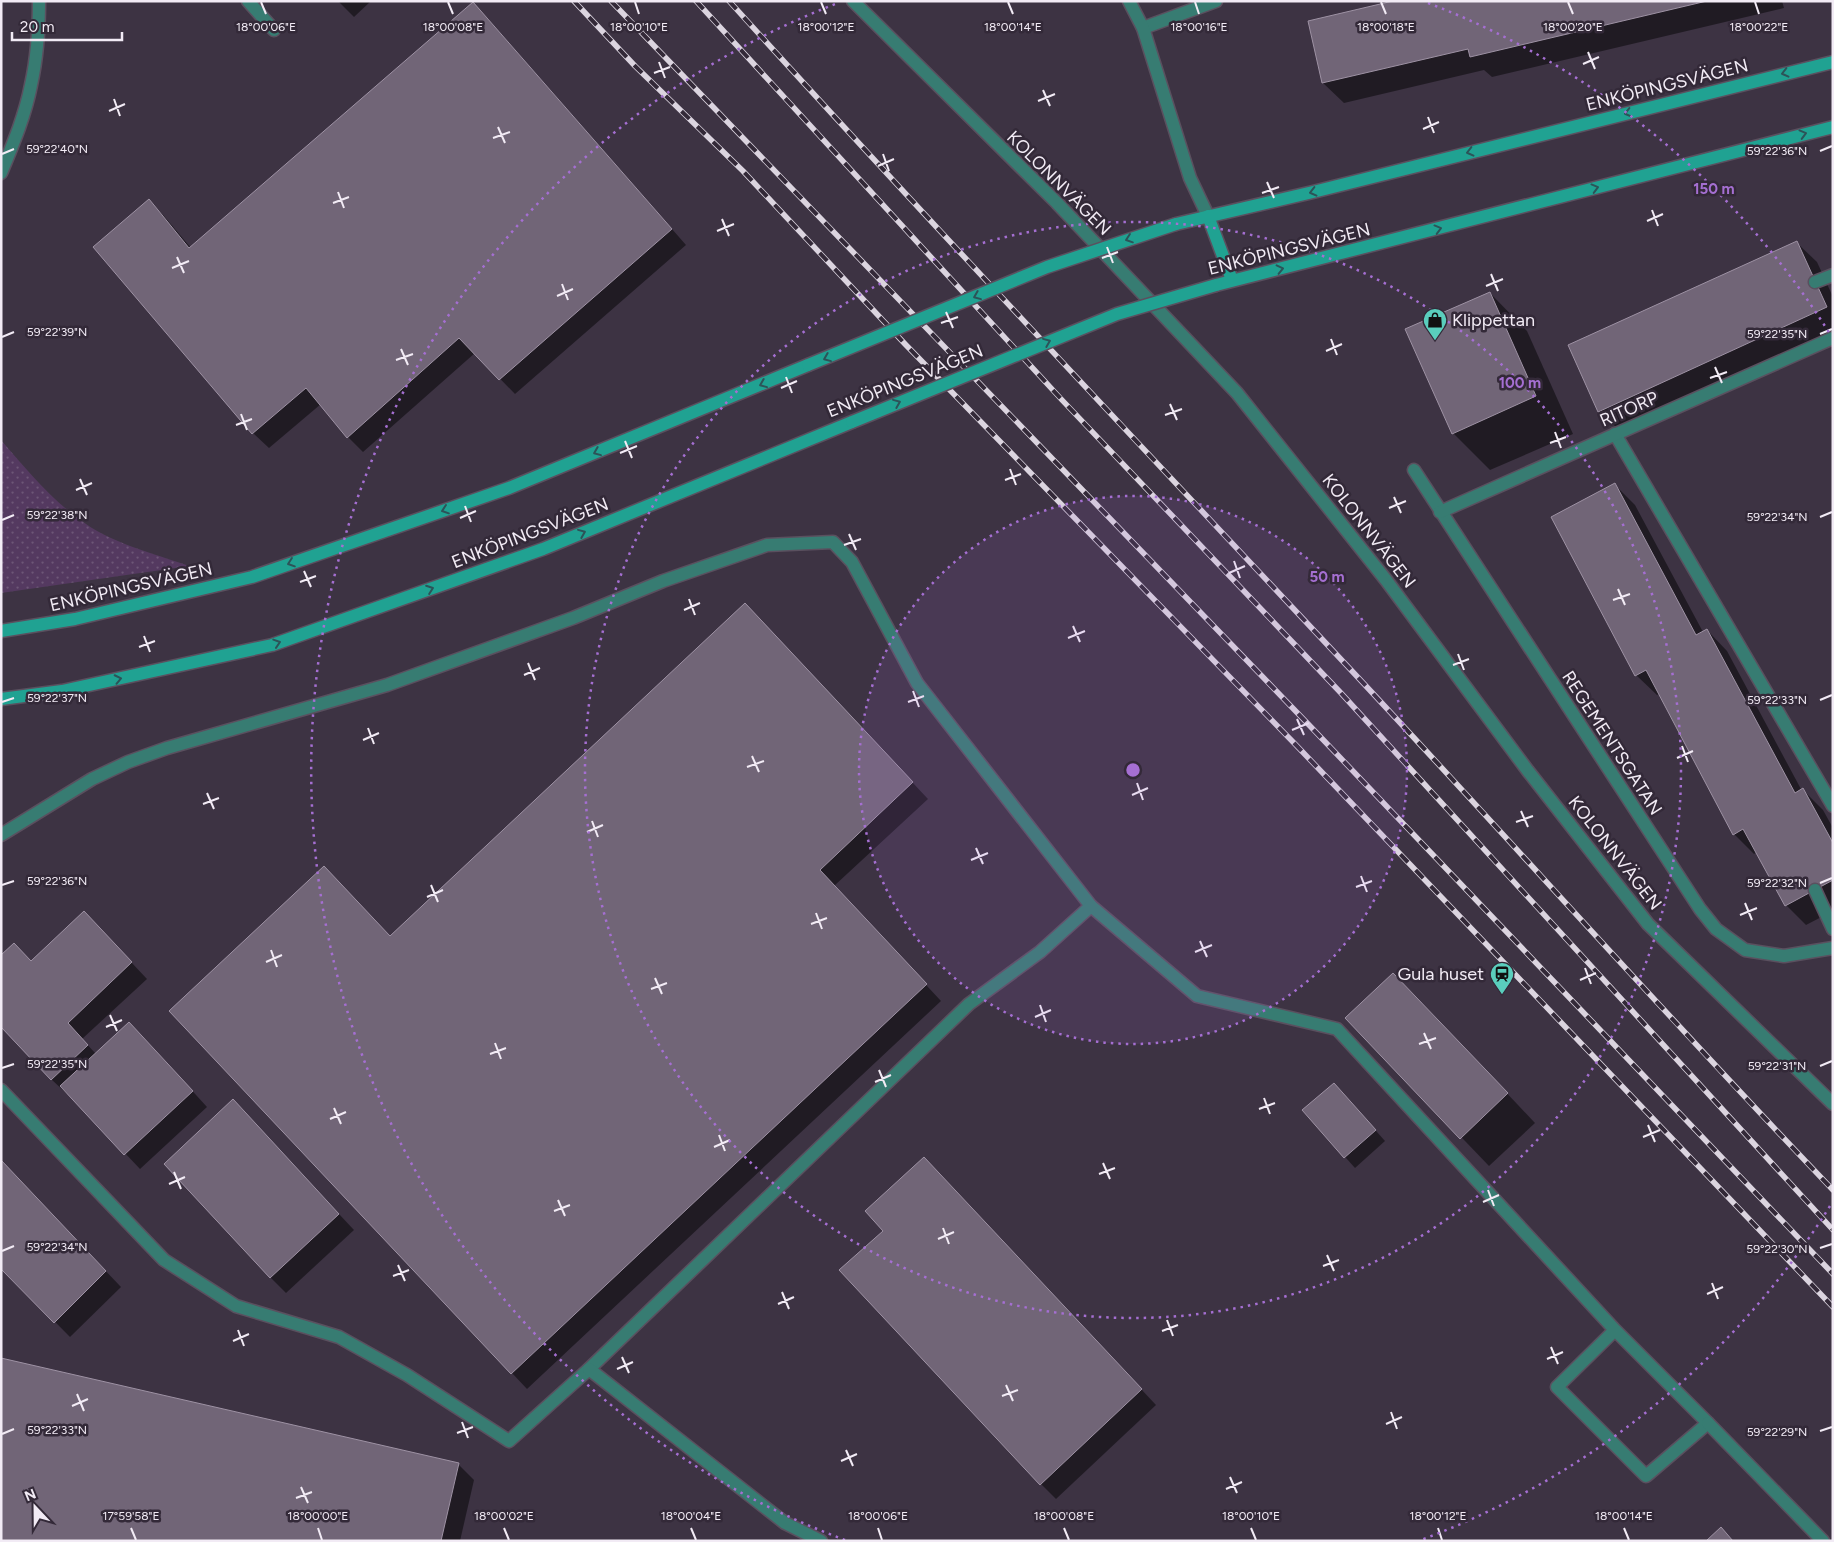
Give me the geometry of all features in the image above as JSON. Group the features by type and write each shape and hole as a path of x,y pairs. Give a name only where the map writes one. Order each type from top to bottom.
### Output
{"main road":[{"name":"ENKÖPINGSVÄGEN","path":"1,631 75,620 252,577 509,488 1047,267 1176,224 1833,62"},
{"name":"ENKÖPINGSVÄGEN","path":"1,699 62,691 272,645 543,549 1117,314 1232,280 1351,252 1833,127"},
{"path":"1208,216 1232,280"}],"street":[{"path":"1,173 18,131 31,85 39,34 39,1"},
{"path":"248,1 274,30"},
{"name":"KOLONNVÄGEN","path":"853,1 1057,203 1237,393 1386,580 1528,771 1648,924 1833,1104"},
{"path":"1128,1 1143,28 1190,178 1208,216"},
{"path":"1143,28 1216,1"},
{"path":"1815,282 1833,275"},
{"name":"RITORP","path":"1440,512 1833,338"},
{"path":"1615,434 1833,806"},
{"name":"REGEMENTSGATAN","path":"1414,470 1700,909 1716,929 1745,950 1784,956 1833,948"},
{"path":"1,835 92,779 128,762 387,685 573,618 663,581 767,545 833,542 852,562 917,683 1091,906 1197,996 1337,1029 1615,1330 1822,1541"},
{"path":"1815,890 1833,929"},
{"path":"1,1090 164,1260 236,1306 339,1337 407,1375 509,1441 589,1369 970,1004 1040,952 1091,906"},
{"path":"1615,1330 1557,1388 1646,1476 1708,1424"},
{"path":"589,1369 785,1523 821,1541"}],"shaded area":[{"path":"1,440 48,492 79,519 104,535 132,547 189,566 1,593"}],"building":[{"path":"1393,1 1707,1 1470,57 1468,49 1322,83 1308,21"},
{"path":"473,2 672,229 499,380 459,338 347,438 306,388 252,434 93,247 149,199 189,248"},
{"path":"1797,241 1827,307 1598,412 1568,345"},
{"path":"1490,292 1536,396 1452,434 1405,329"},
{"path":"1615,483 1696,635 1707,629 1795,793 1803,788 1833,843 1833,880 1785,906 1743,829 1733,835 1646,670 1635,676 1551,517"},
{"path":"745,603 913,782 820,870 927,984 511,1374 169,1011 324,866 390,936"},
{"path":"84,911 132,962 68,1023 88,1045 51,1080 1,1027 1,955 14,943 31,961"},
{"path":"1393,973 1508,1093 1460,1139 1345,1018"},
{"path":"129,1022 193,1091 124,1155 60,1086"},
{"path":"1334,1083 1376,1130 1344,1158 1302,1110"},
{"path":"233,1099 339,1214 270,1278 164,1164"},
{"path":"924,1157 1142,1389 1040,1485 839,1270 883,1231 865,1211"},
{"path":"1,1160 106,1271 54,1323 1,1269"},
{"path":"1,1358 459,1463 441,1541 1,1541"},
{"path":"1721,1527 1733,1541 1706,1541"}],"railway":[{"path":"574,1 635,66 743,171 905,344 1295,744 1833,1307"},
{"path":"611,1 1310,726 1833,1274"},
{"path":"696,1 1062,400 1340,692 1833,1230"},
{"path":"729,1 961,253 1351,670 1711,1061 1833,1190"}],"place":[{"name":"Klippettan","path":"1435,341"},
{"name":"Gula huset","path":"1502,995"}]}
